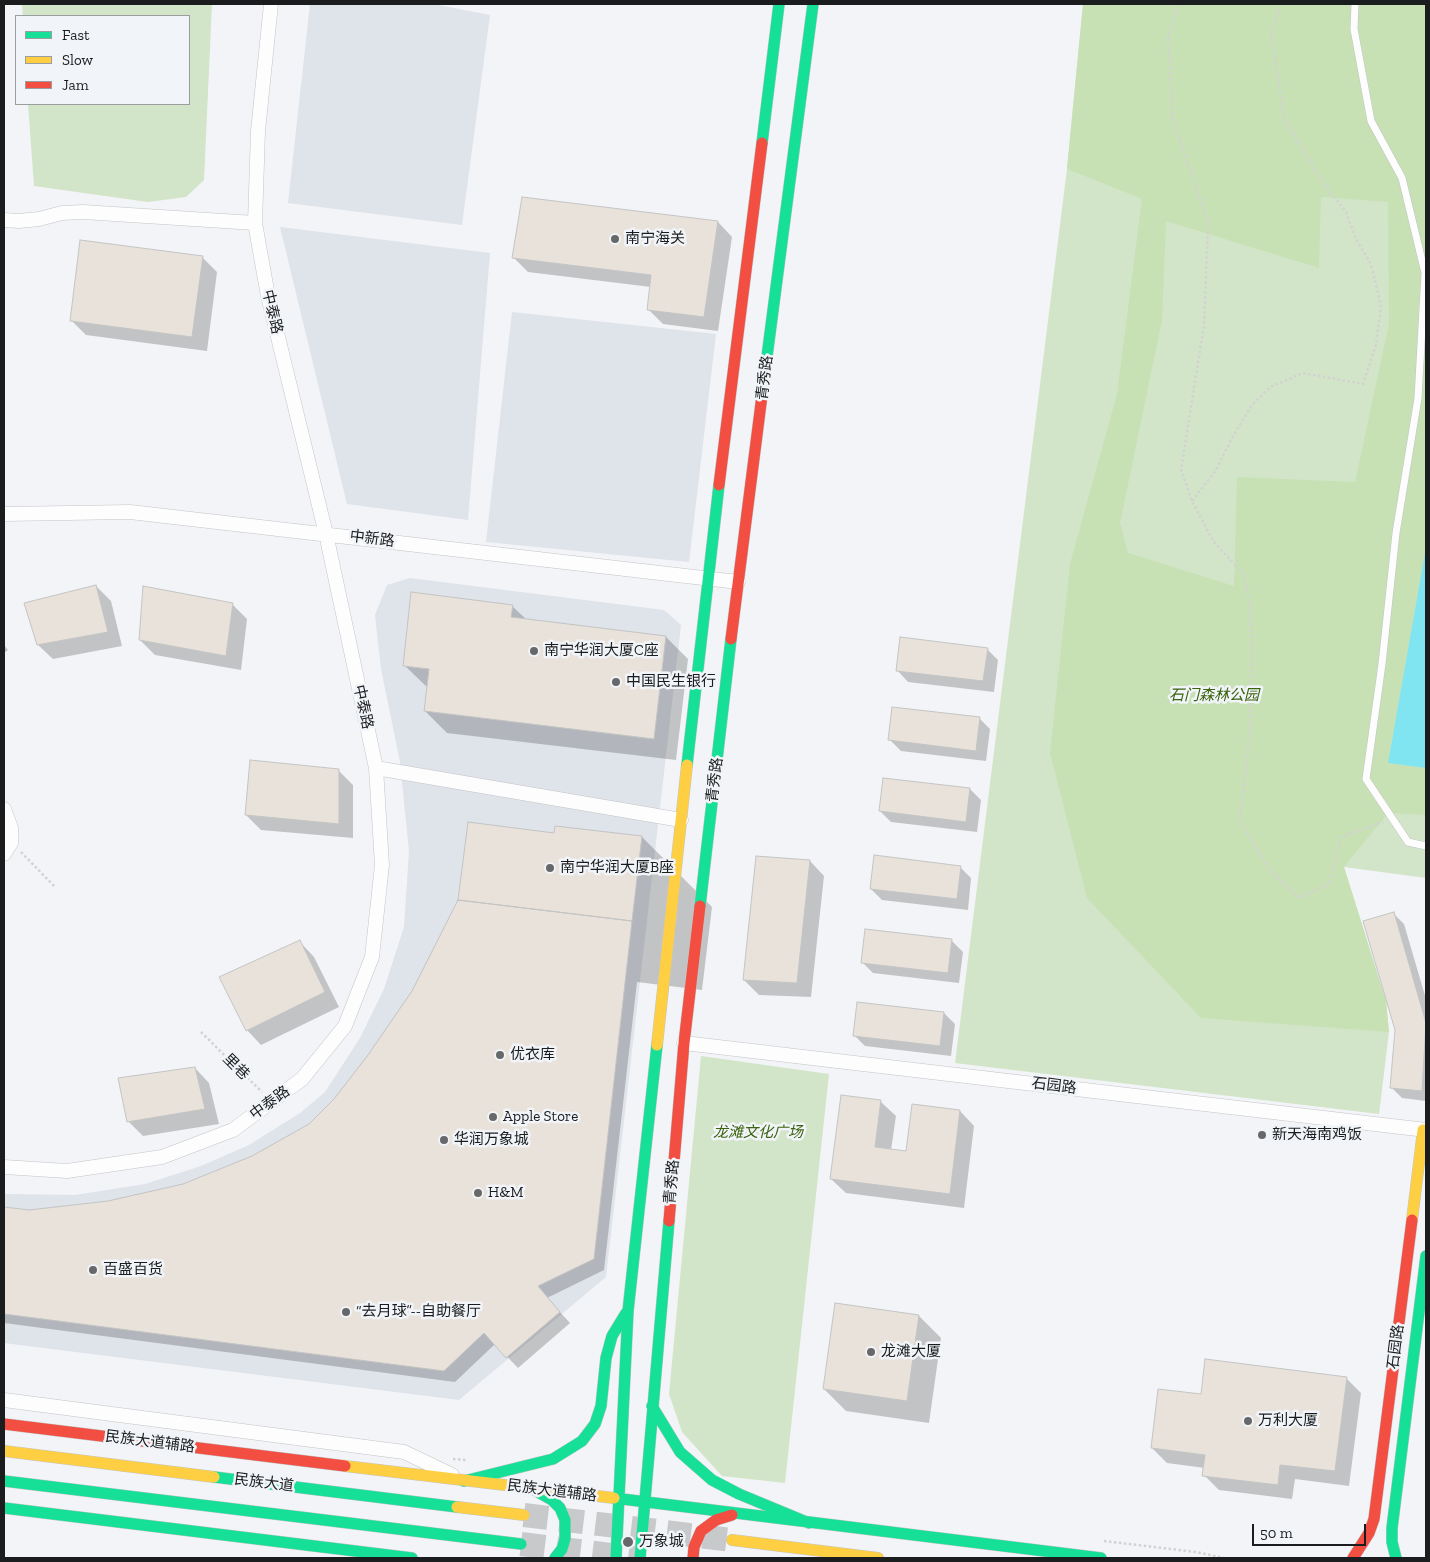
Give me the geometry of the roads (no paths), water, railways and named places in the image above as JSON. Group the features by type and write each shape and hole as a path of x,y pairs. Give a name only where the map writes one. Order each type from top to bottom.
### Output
{"main road":[{"name":"青秀路","path":"616,1558 628,1311 707,578 779,4"},
{"name":"青秀路","path":"640,1558 684,1043 738,582 813,4"},
{"name":"石园路","path":"1353,1558 1369,1533 1374,1519 1425,1130"},
{"name":"石园路","path":"1396,1558 1392,1542 1392,1528 1426,1256"},
{"path":"464,1480 553,1459 582,1441 596,1424 601,1406 606,1358 610,1343 628,1311"},
{"path":"652,1406 680,1452 712,1480 809,1523"},
{"name":"民族大道辅路","path":"4,1424 1101,1558"},
{"name":"民族大道","path":"4,1451 524,1515"},
{"name":"民族大道","path":"4,1481 521,1544"},
{"path":"532,1489 552,1500 560,1508 565,1520 565,1539 562,1549 555,1558"},
{"path":"4,1508 412,1558"},
{"path":"693,1558 694,1547 701,1531 716,1520 738,1514"},
{"path":"732,1540 878,1558"},
{"path":"295,1544 342,1558"}],"street":[{"name":"中泰路","path":"4,1167 67,1171 162,1157 233,1130 302,1079 344,1026 372,956 382,865 376,768 326,534 268,296 254,223 258,131 271,4"},
{"path":"4,220 19,222 39,219 62,212 83,212 254,223"},
{"name":"中新路","path":"4,514 130,512 738,582"},
{"path":"376,768 681,820"},
{"path":"4,809 11,828 7,848"},
{"name":"石园路","path":"684,1043 1425,1130"},
{"path":"4,1400 404,1452 464,1480"}],"lane":[{"path":"1356,4 1354,29 1371,121 1402,178 1425,273 1418,398 1396,533 1382,664 1366,779 1408,842 1426,846"}],"water":[{"path":"1426,547 1426,768 1388,763"}],"tunnel":[{"path":"524,1515 732,1540"},
{"path":"521,1544 636,1558"}],"place":[{"name":"南宁海关","path":"615,239"},
{"name":"南宁华润大厦C座","path":"534,651"},
{"name":"中国民生银行","path":"616,682"},
{"name":"南宁华润大厦B座","path":"550,868"},
{"name":"优衣库","path":"500,1055"},
{"name":"Apple Store","path":"493,1117"},
{"name":"新天海南鸡饭","path":"1262,1135"},
{"name":"华润万象城","path":"444,1140"},
{"name":"H&M","path":"478,1193"},
{"name":"百盛百货","path":"93,1270"},
{"name":"“去月球”--自助餐厅","path":"346,1312"},
{"name":"龙滩大厦","path":"871,1352"},
{"name":"万利大厦","path":"1248,1421"},
{"name":"万象城","path":"628,1542"}],"park label":[{"name":"石门森林公园","path":"1214,696"},
{"name":"龙滩文化广场","path":"758,1133"}]}
